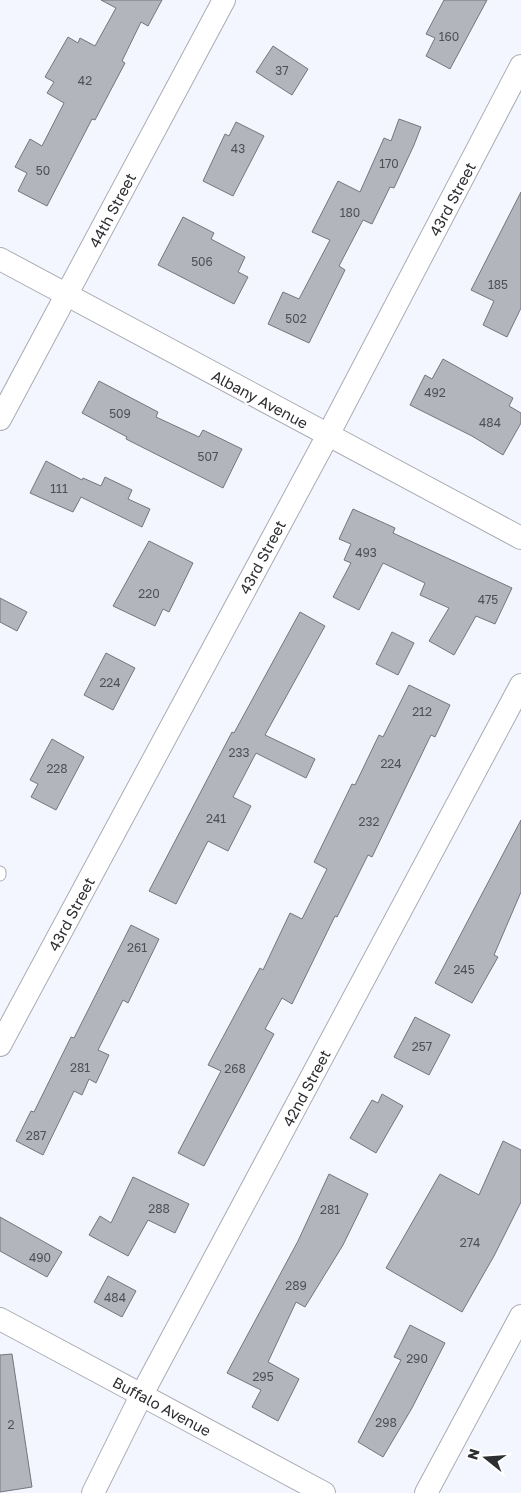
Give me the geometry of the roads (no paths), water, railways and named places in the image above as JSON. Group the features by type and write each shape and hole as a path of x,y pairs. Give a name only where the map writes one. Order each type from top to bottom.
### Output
{"street":[{"name":"44th Street","path":"0,419 224,0"},
{"name":"43rd Street","path":"0,1045 328,435 521,66"},
{"name":"Albany Avenue","path":"0,260 521,538"},
{"name":"42nd Street","path":"93,1493 141,1396 521,685"},
{"path":"426,1493 521,1316"},
{"name":"Buffalo Avenue","path":"0,1319 324,1493"}]}
